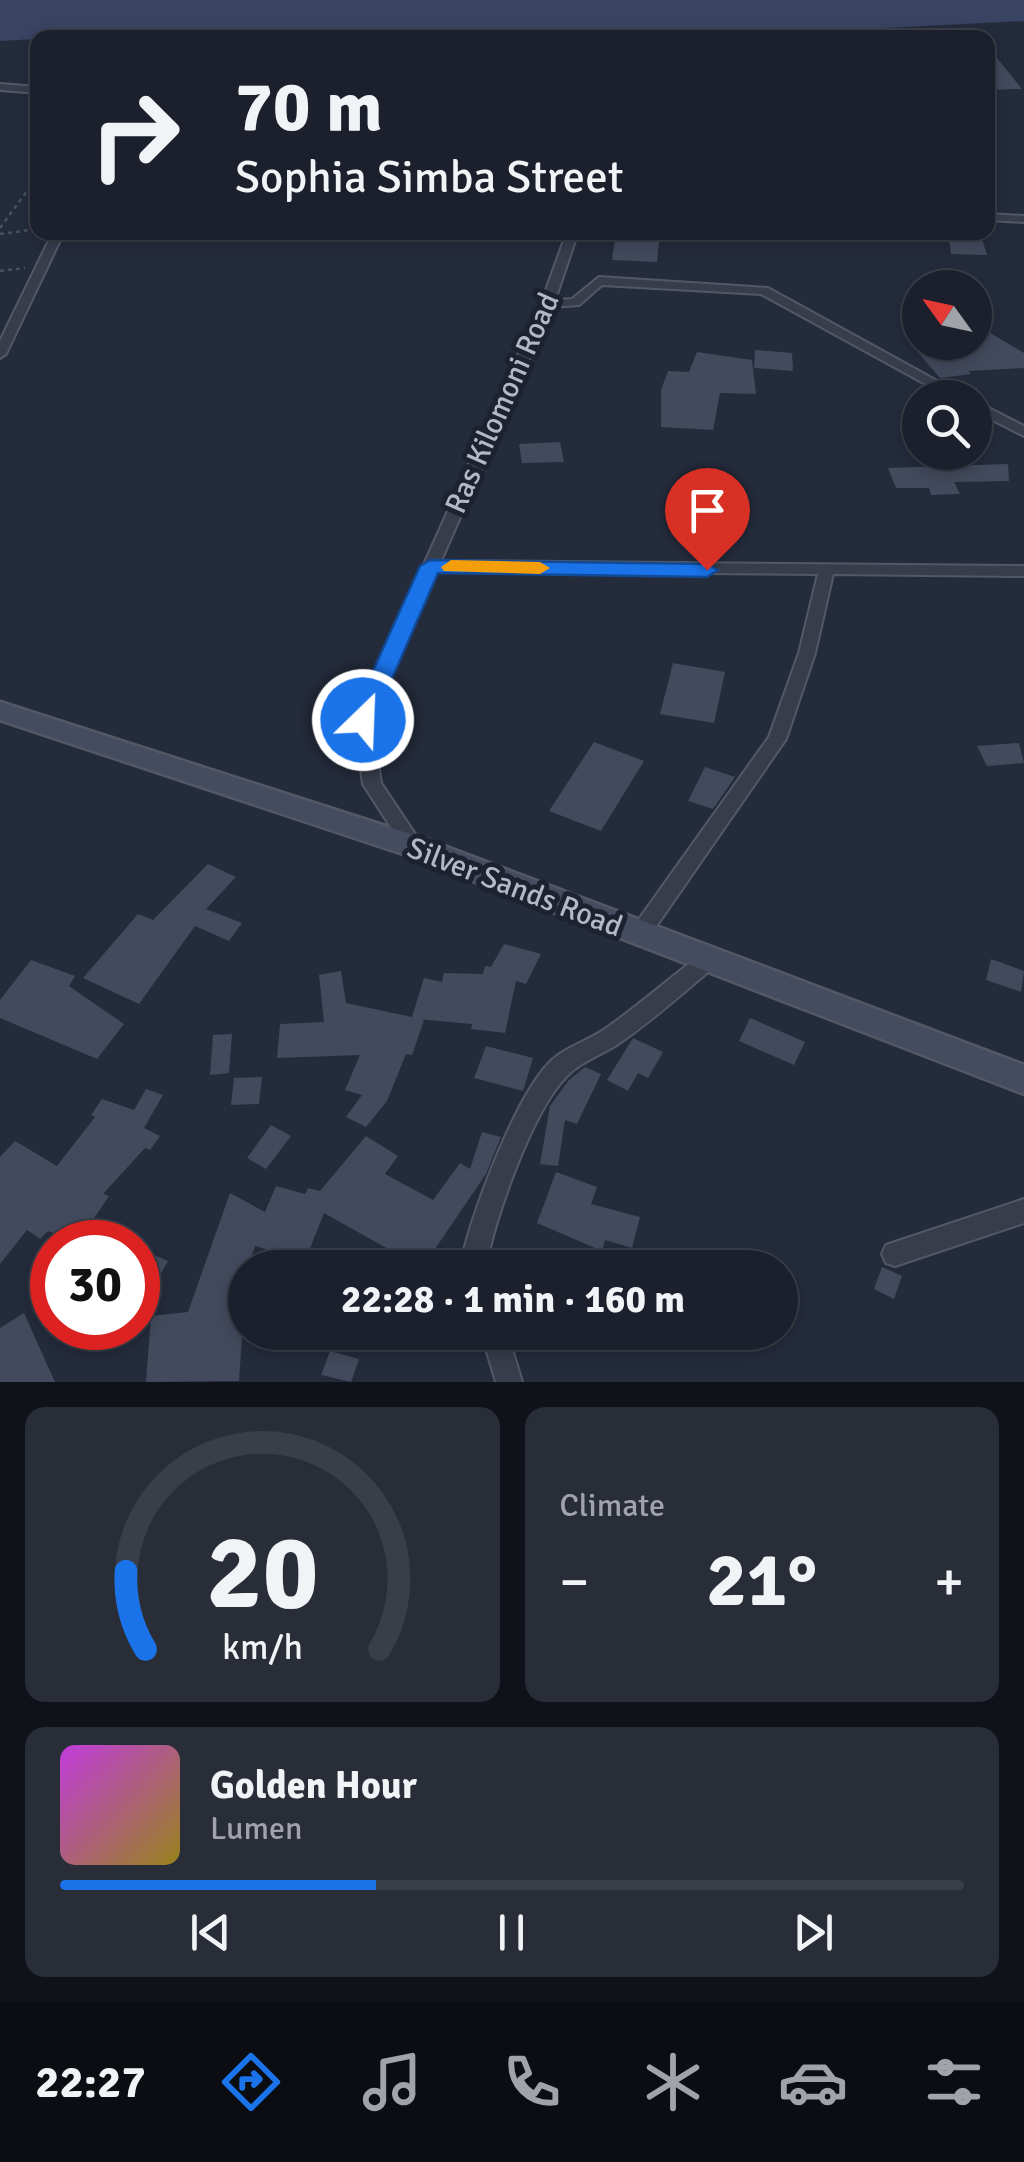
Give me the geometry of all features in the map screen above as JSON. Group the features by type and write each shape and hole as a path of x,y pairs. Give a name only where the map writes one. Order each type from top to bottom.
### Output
{"street":[{"path":"0,87 30,89"},
{"path":"995,217 1024,219"},
{"path":"0,354 56,240"},
{"name":"Ras Kilomoni Road","path":"413,846 372,784 363,720 547,304 570,240"},
{"path":"547,304 575,302 599,281 764,291 929,380"},
{"path":"992,412 1021,427"},
{"path":"430,566 1024,571"},
{"path":"639,935 777,739 807,653 826,572"},
{"name":"Silver Sands Road","path":"0,711 413,846 706,962 1024,1080"},
{"path":"474,1250 536,1100 553,1074 577,1053 606,1040 706,962"},
{"path":"895,1254 1024,1210"},
{"path":"499,1350 509,1382"}],"path":[{"path":"0,228 30,190"},
{"path":"0,234 30,230"},
{"path":"0,271 40,266"}],"water":[{"path":"0,0 1024,0 1024,21 846,30 30,30 30,39 0,41"}],"building":[{"path":"995,56 1022,89 995,90"},
{"path":"615,240 659,240 657,262 612,260"},
{"path":"949,240 982,240 987,255 951,254"},
{"path":"992,334 1024,353 1024,368 968,371 971,374 940,378 925,360 992,360"},
{"path":"755,350 792,353 793,371 754,368"},
{"path":"697,352 752,360 756,394 720,393 713,430 661,427 661,390 668,371 689,372"},
{"path":"560,442 564,462 522,463 519,444"},
{"path":"1008,464 1009,481 954,482 960,494 931,495 929,488 896,488 888,468 992,470 992,465"},
{"path":"673,663 725,672 714,723 660,714"},
{"path":"594,742 644,761 601,831 549,811"},
{"path":"1019,743 1024,763 987,766 977,746"},
{"path":"705,767 735,777 713,809 688,801"},
{"path":"208,864 236,877 206,909 242,923 229,941 195,926 139,1004 83,978 138,914 153,920"},
{"path":"504,944 541,954 526,984 516,981 505,1033 471,1029 472,1024 416,1019 424,1020 412,1055 406,1054 387,1101 366,1127 346,1117 362,1095 345,1090 360,1055 277,1058 280,1024 324,1022 319,975 341,971 346,1003 412,1017 424,978 442,982 444,973 483,974"},
{"path":"991,959 1024,971 1021,992 986,980"},
{"path":"31,960 75,976 69,986 124,1024 97,1059 0,1018 0,1000"},
{"path":"750,1018 805,1042 794,1065 739,1041"},
{"path":"232,1034 229,1073 210,1075 213,1035"},
{"path":"633,1038 663,1052 648,1078 638,1073 628,1091 607,1080"},
{"path":"486,1046 533,1058 523,1091 474,1078"},
{"path":"585,1067 601,1074 577,1124 565,1120 558,1166 540,1164 550,1106 569,1080"},
{"path":"262,1077 259,1104 231,1105 234,1078"},
{"path":"146,1089 163,1095 144,1128 160,1136 103,1194 109,1196 93,1220 30,1220 30,1232 27,1230 0,1264 0,1157 15,1141 57,1166 95,1117 91,1115 102,1099 134,1110"},
{"path":"271,1125 291,1136 266,1169 247,1158"},
{"path":"482,1132 501,1137 486,1174 434,1250 390,1250 324,1213 309,1250 268,1250 255,1246 254,1250 228,1250 228,1350 241,1350 239,1381 146,1382 148,1350 160,1350 160,1315 188,1312 230,1193 265,1212 276,1186 305,1194 308,1188 320,1191 366,1136 398,1156 385,1174 433,1200 460,1163 470,1169"},
{"path":"556,1172 597,1187 591,1204 640,1217 632,1248 605,1240 602,1250 537,1223"},
{"path":"160,1258 168,1261 160,1275"},
{"path":"882,1267 902,1276 894,1299 874,1289"},
{"path":"24,1313 30,1326 30,1350 41,1350 55,1382 0,1382 0,1328"},
{"path":"330,1351 359,1359 351,1382 321,1375"}],"slow traffic":[{"path":"451,567 540,568"}],"route":[{"path":"363,720 430,566 707,570"}]}
